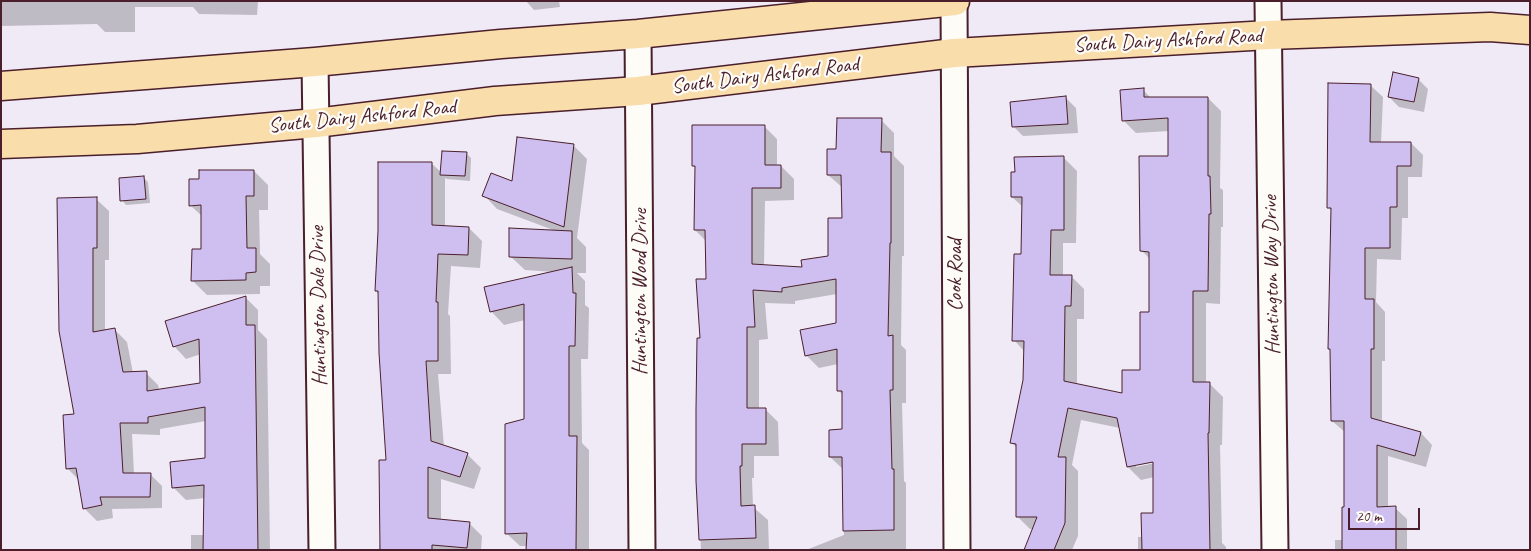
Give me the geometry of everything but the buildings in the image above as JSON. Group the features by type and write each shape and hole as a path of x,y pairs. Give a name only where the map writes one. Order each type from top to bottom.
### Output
{"main road":[{"path":"1,86 315,62 500,44 638,34 954,1"},
{"name":"South Dairy Ashford Road","path":"1,144 137,139 316,123 495,102 638,91 954,53 1269,36 1490,28 1530,30"}],"street":[{"name":"Cook Road","path":"954,1 957,550"},
{"name":"Huntington Way Drive","path":"1268,1 1275,550"},
{"name":"Huntington Wood Drive","path":"638,34 642,550"},
{"name":"Huntington Dale Drive","path":"315,62 322,550"}]}
